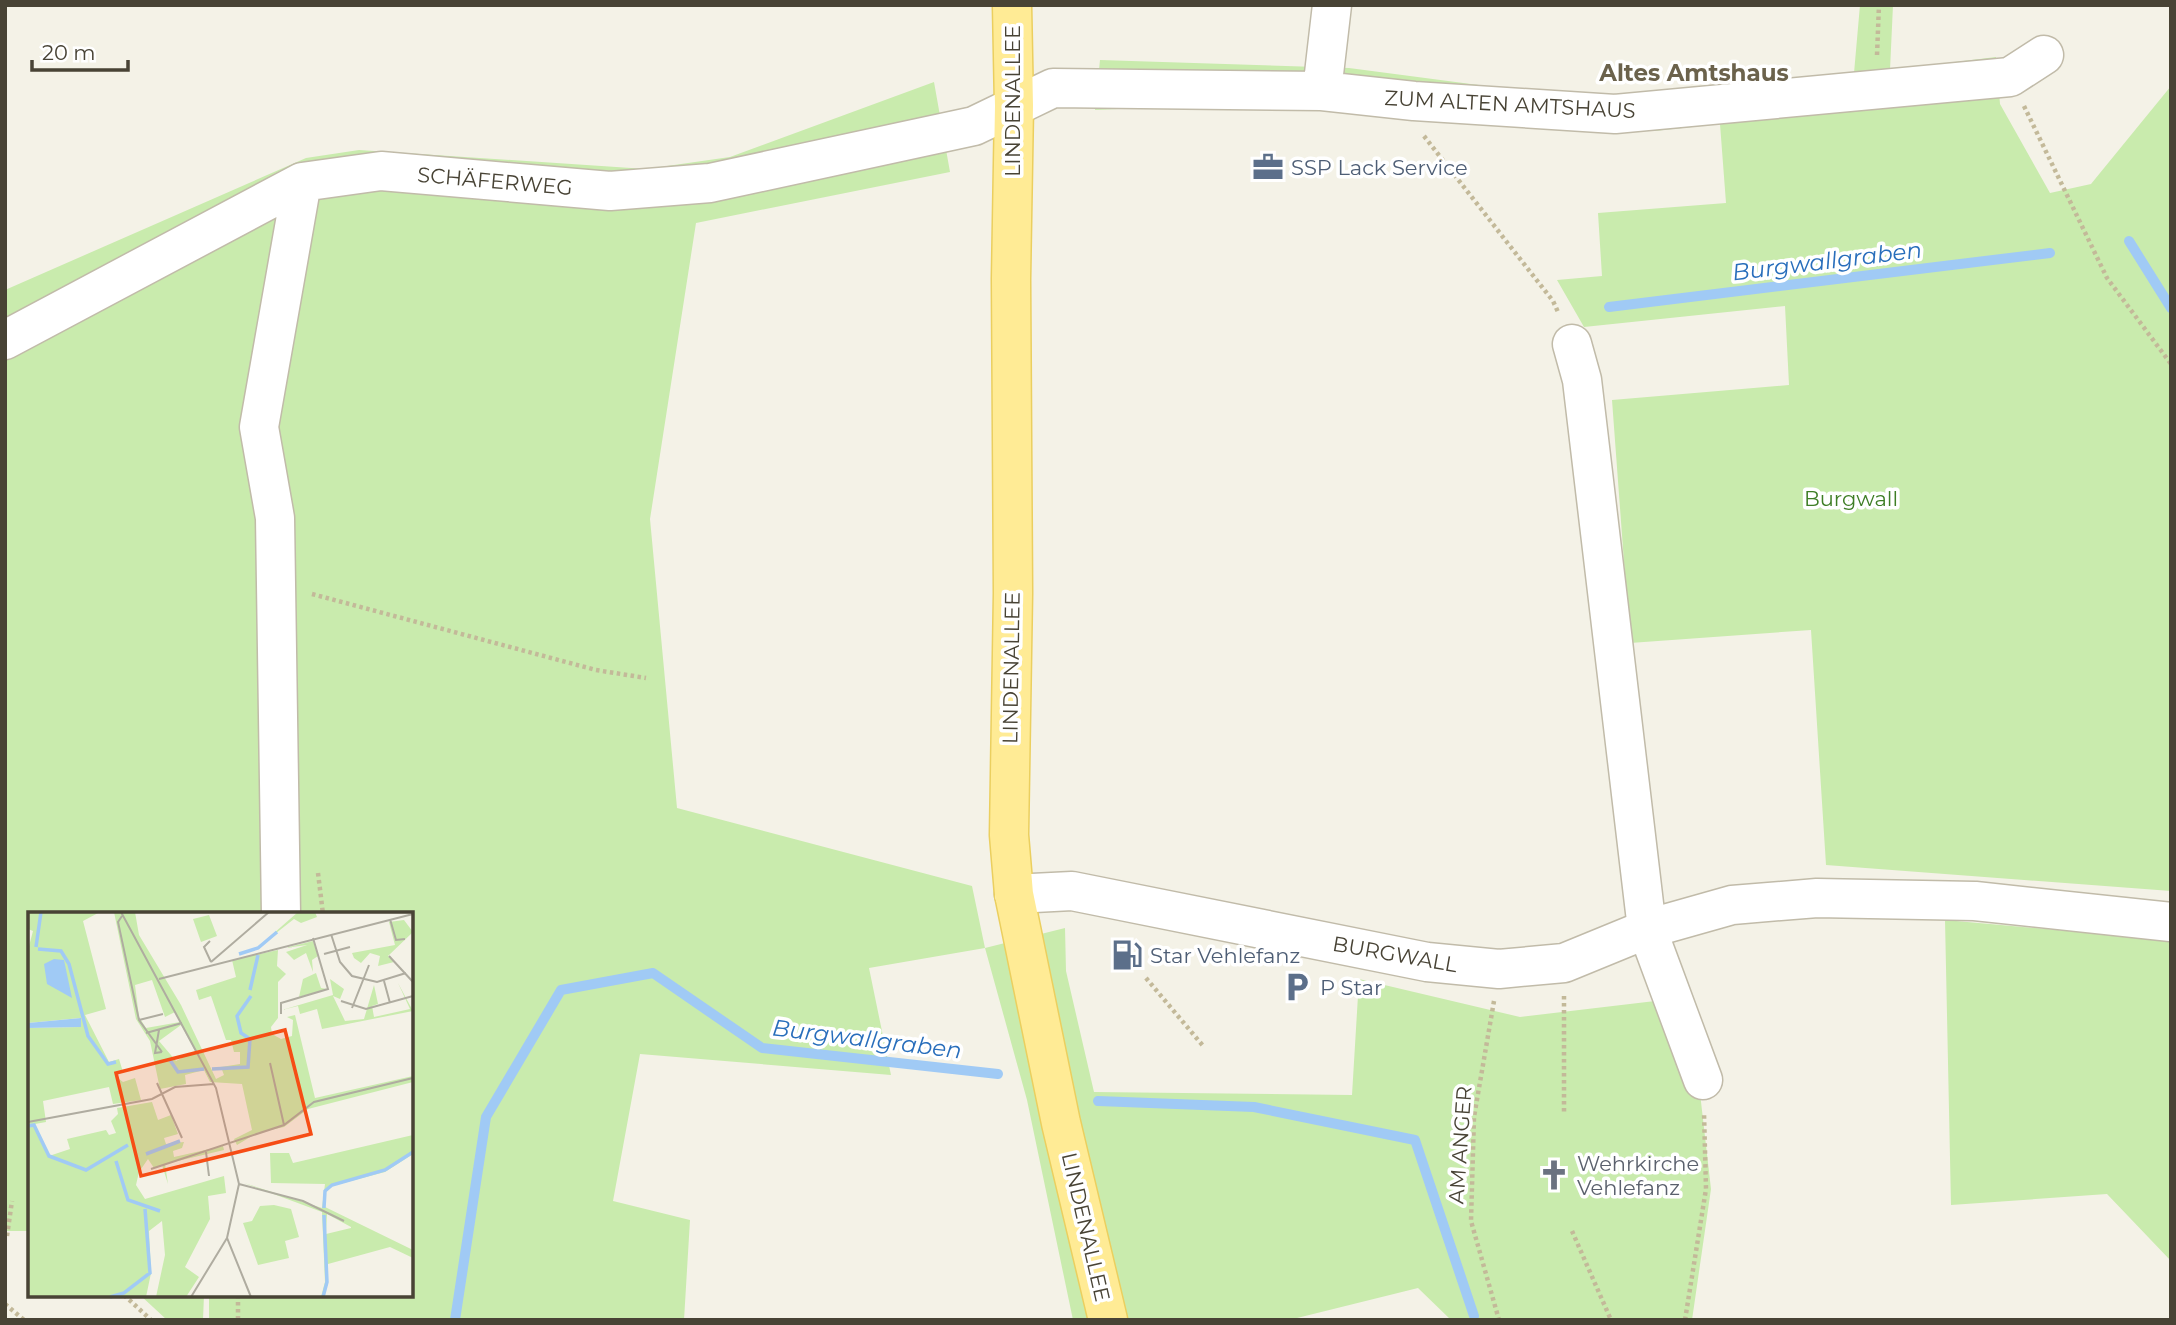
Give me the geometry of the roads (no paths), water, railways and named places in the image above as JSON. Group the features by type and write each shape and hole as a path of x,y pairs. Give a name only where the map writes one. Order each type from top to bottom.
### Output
{"main road":[{"name":"LINDENALLEE","path":"1012,5 1014,106 1009,835 1014,894 1061,1123 1108,1320"}],"street":[{"path":"1322,91 1332,5"},
{"name":"ZUM ALTEN AMTSHAUS","path":"1014,106 1053,88 1322,91 1414,101 1615,114 2010,77 2045,55"},
{"name":"SCHÄFERWEG","path":"5,340 302,181 381,171 610,191 710,183 974,125 1014,106"},
{"path":"281,912 275,518 259,427 302,181"},
{"path":"1572,344 1582,380 1647,929 1703,1080"},
{"name":"BURGWALL","path":"1014,894 1072,891 1426,962 1499,969 1564,963 1647,929 1732,905 1817,898 1975,901 2171,922"}],"waterway":[{"name":"Burgwallgraben","path":"2129,241 2171,308"},
{"name":"Burgwallgraben","path":"1609,307 2050,253"},
{"name":"Burgwallgraben","path":"455,1320 486,1117 561,990 653,973 762,1048 998,1074"},
{"name":"Burgwallgraben","path":"1098,1101 1254,1107 1415,1140 1474,1316"}],"place":[{"name":"SSP Lack Service","path":"1268,167"},
{"name":"Star Vehlefanz","path":"1127,955"},
{"name":"P Star","path":"1297,987"},
{"name":"Wehrkirche Vehlefanz","path":"1554,1175"}],"district":[{"name":"Altes Amtshaus","path":"1694,73"}],"park label":[{"name":"Burgwall","path":"1851,498"}]}
